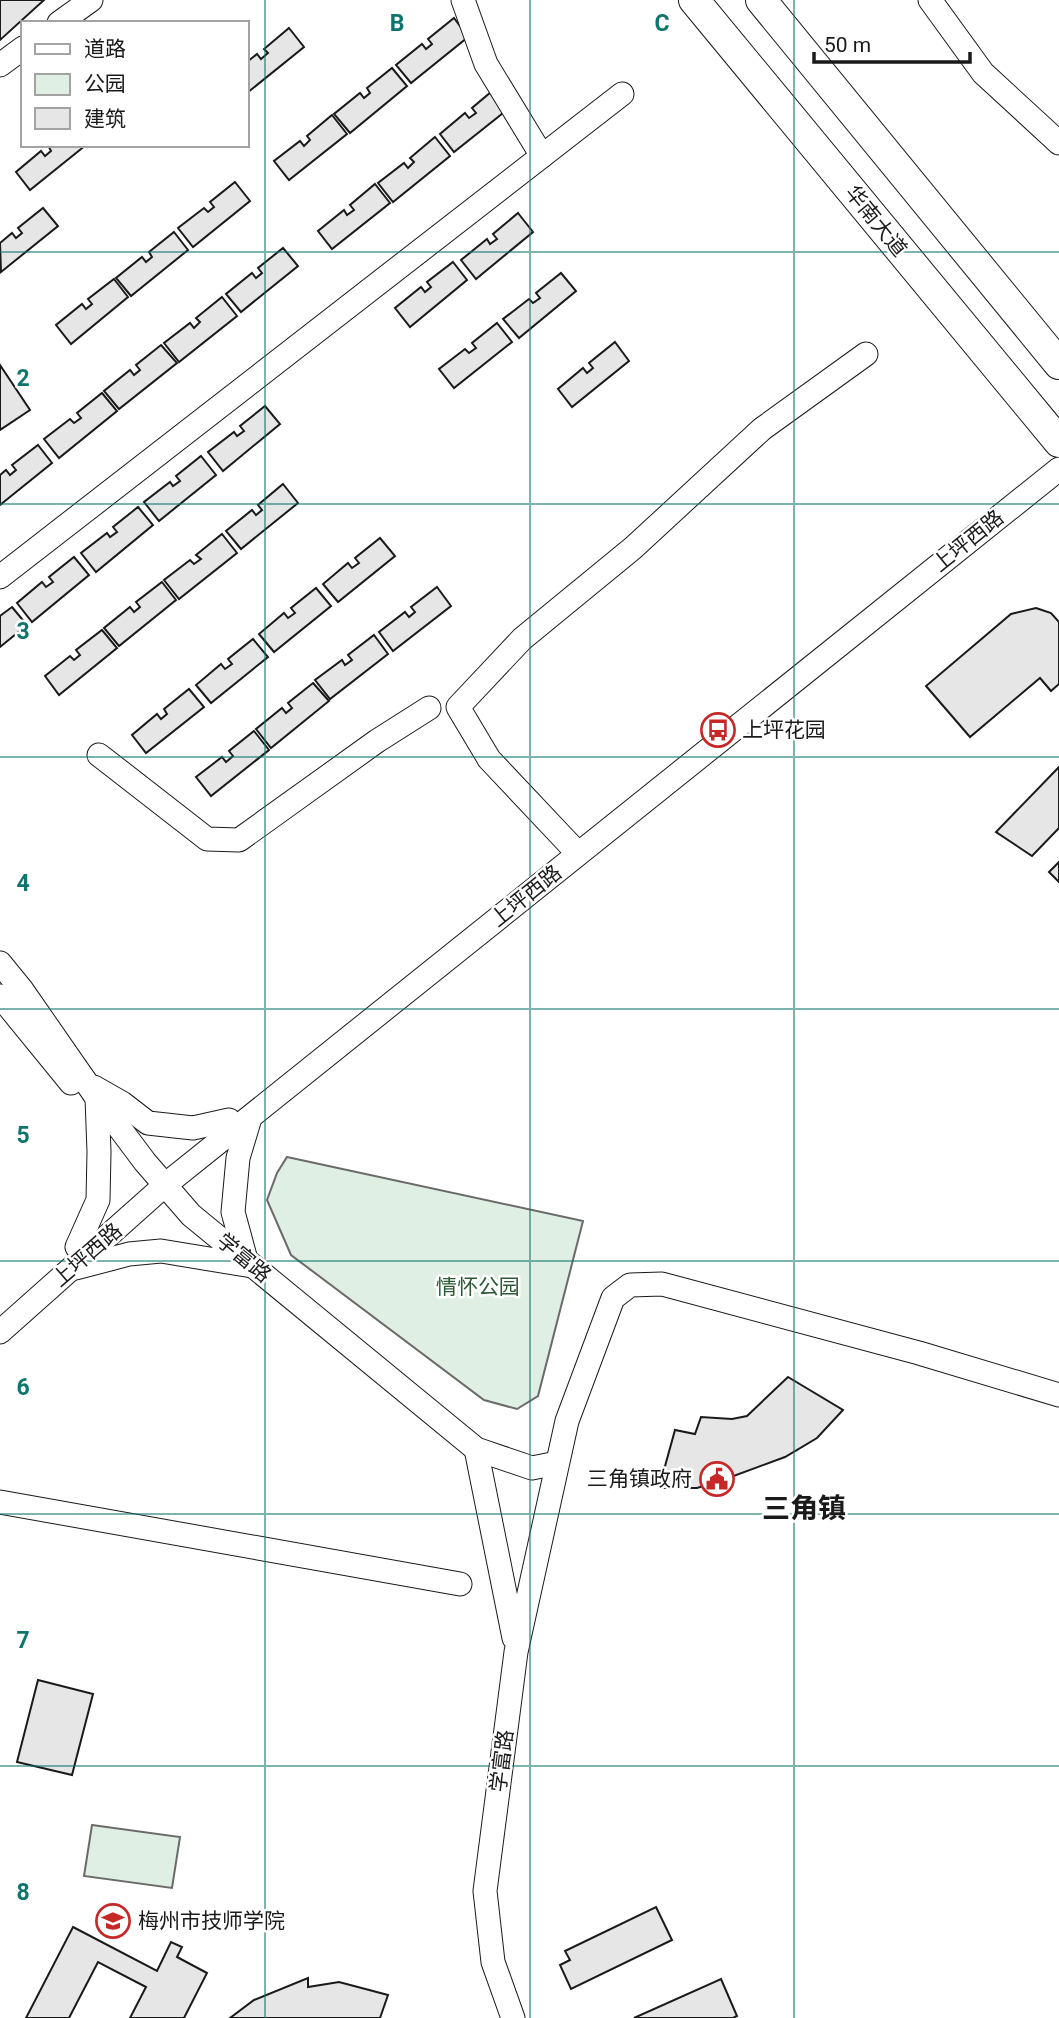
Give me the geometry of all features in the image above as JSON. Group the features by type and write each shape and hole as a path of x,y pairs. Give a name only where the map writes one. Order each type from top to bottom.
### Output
{"main road":[{"name":"华南大道","path":"694,0 1059,442"},
{"path":"761,0 1057,358"}],"street":[{"path":"62,21 91,0"},
{"path":"463,0 486,64 542,156"},
{"path":"930,0 983,73 1059,143"},
{"path":"0,65 21,49"},
{"path":"0,577 622,94"},
{"path":"571,846 489,759 458,707 522,639 633,548 762,429 866,354"},
{"name":"上坪西路","path":"239,1119 571,846 1059,453"},
{"name":"上坪西路","path":"0,1313 77,1247 1059,469"},
{"path":"99,755 207,839 239,840 377,741 429,708"},
{"name":"学富路","path":"0,963 145,1162 158,1184"},
{"name":"学富路","path":"0,996 158,1184 191,1215 476,1449 532,1468 557,1463"},
{"path":"70,1270 129,1254 160,1251 249,1263 233,1212 239,1158 239,1119 193,1128 148,1123 122,1103 93,1091 99,1152 98,1200 77,1247"},
{"name":"上坪西路","path":"0,1332 70,1270 158,1184"},
{"name":"学富路","path":"513,2018 493,1962 485,1891 516,1651 567,1420 613,1298 630,1285 662,1284 919,1353 1059,1395"},
{"path":"476,1449 516,1651"},
{"path":"0,1502 460,1584"}],"green space":[{"name":"情怀公园","path":"287,1157 583,1221 538,1396 517,1409 484,1400 291,1255 267,1200 277,1173"},
{"path":"92,1825 180,1837 172,1888 84,1876"}],"building":[{"path":"0,0 44,0 0,40"},
{"path":"454,18 468,37 411,83 396,65 422,44 426,49 432,44 428,39"},
{"path":"289,28 304,47 248,92 248,61 257,54 261,59 268,53 264,49"},
{"path":"392,68 407,86 350,133 334,114 360,93 364,98 370,93 367,88"},
{"path":"497,87 512,106 454,152 440,134 465,113 469,118 476,113 472,108"},
{"path":"332,115 347,134 289,180 274,161 300,141 304,146 310,140 307,136"},
{"path":"435,137 450,156 393,202 378,183 404,163 408,168 414,162 410,158"},
{"path":"49,147 84,147 30,190 16,172 41,151 45,156 51,151"},
{"path":"235,182 250,201 193,247 178,228 204,208 208,212 214,207 210,202"},
{"path":"375,184 390,203 332,249 318,231 344,210 347,215 354,210 350,205"},
{"path":"43,208 58,226 1,272 0,243 12,233 16,238 22,233 18,228"},
{"path":"518,213 533,232 476,279 461,260 487,239 490,244 497,239 493,234"},
{"path":"174,232 188,250 131,296 116,278 142,257 146,262 152,257 149,252"},
{"path":"283,248 298,266 241,312 226,294 252,273 256,278 262,273 258,268"},
{"path":"453,262 467,280 410,327 395,308 421,287 425,292 431,287 427,282"},
{"path":"561,273 576,291 519,338 503,319 529,299 533,303 540,298 536,293"},
{"path":"114,279 128,297 71,344 56,325 82,304 86,309 92,304 88,299"},
{"path":"222,297 237,316 179,362 164,343 190,323 194,328 200,322 196,318"},
{"path":"497,323 512,342 454,388 439,369 465,349 469,353 476,348 472,343"},
{"path":"615,342 629,361 572,407 558,389 583,368 587,373 593,368 589,363"},
{"path":"161,345 177,363 119,409 104,391 130,370 134,375 140,370 136,365"},
{"path":"0,365 30,410 0,430"},
{"path":"102,393 117,411 59,458 44,439 70,419 74,423 81,418 77,413"},
{"path":"265,406 280,424 223,471 208,452 234,432 237,436 244,431 240,426"},
{"path":"38,445 52,463 0,505 0,475 6,470 10,475 16,470 12,465"},
{"path":"201,456 216,475 159,521 144,502 170,482 173,486 180,481 176,476"},
{"path":"283,484 298,503 241,549 226,531 252,510 256,515 262,510 258,505"},
{"path":"138,507 153,525 96,572 81,553 107,533 110,537 117,532 113,527"},
{"path":"222,534 237,553 179,599 164,580 190,560 194,564 201,559 196,555"},
{"path":"380,538 395,556 338,602 323,584 348,563 352,568 359,563 355,558"},
{"path":"74,557 89,575 32,622 17,603 42,582 46,587 53,582 49,577"},
{"path":"162,582 176,600 119,646 104,628 130,607 134,612 140,607 136,602"},
{"path":"437,587 451,606 393,651 379,632 405,612 409,617 415,612 411,607"},
{"path":"316,588 331,606 274,652 259,634 284,613 288,618 295,613 291,608"},
{"path":"12,607 27,625 0,647 0,616"},
{"path":"1036,608 1051,613 1059,622 1059,684 1051,691 1040,678 970,737 926,686 1011,614"},
{"path":"102,630 117,648 59,695 45,676 70,656 74,660 80,655 76,650"},
{"path":"374,635 388,654 330,699 315,680 342,660 345,665 352,660 348,655"},
{"path":"253,639 268,657 211,703 196,685 221,664 225,669 232,664 228,659"},
{"path":"313,683 329,701 271,748 256,729 282,708 286,713 292,708 288,703"},
{"path":"189,689 204,707 146,753 132,735 157,714 161,719 167,714 164,709"},
{"path":"254,731 269,750 211,796 196,777 222,757 226,762 233,756 229,751"},
{"path":"1059,767 1059,828 1032,856 996,832"},
{"path":"1059,862 1059,882 1049,872"},
{"path":"788,1377 843,1410 817,1438 785,1457 720,1481 697,1488 659,1488 675,1430 695,1434 701,1417 732,1419 747,1416"},
{"path":"38,1680 93,1694 72,1775 17,1762"},
{"path":"656,1907 672,1940 571,1989 560,1965 570,1960 565,1951"},
{"path":"73,1927 157,1971 171,1942 182,1947 177,1957 207,1973 184,2018 130,2018 146,1987 98,1962 69,2018 26,2018"},
{"path":"308,1978 308,1987 339,1982 388,1995 380,2018 230,2018 254,2000"},
{"path":"721,1979 737,2016 733,2018 634,2018"}],"place":[{"name":"上坪花园","path":"718,730"},
{"name":"三角镇政府","path":"717,1479"},
{"name":"梅州市技师学院","path":"113,1921"}],"district":[{"name":"三角镇","path":"804,1508"}]}
